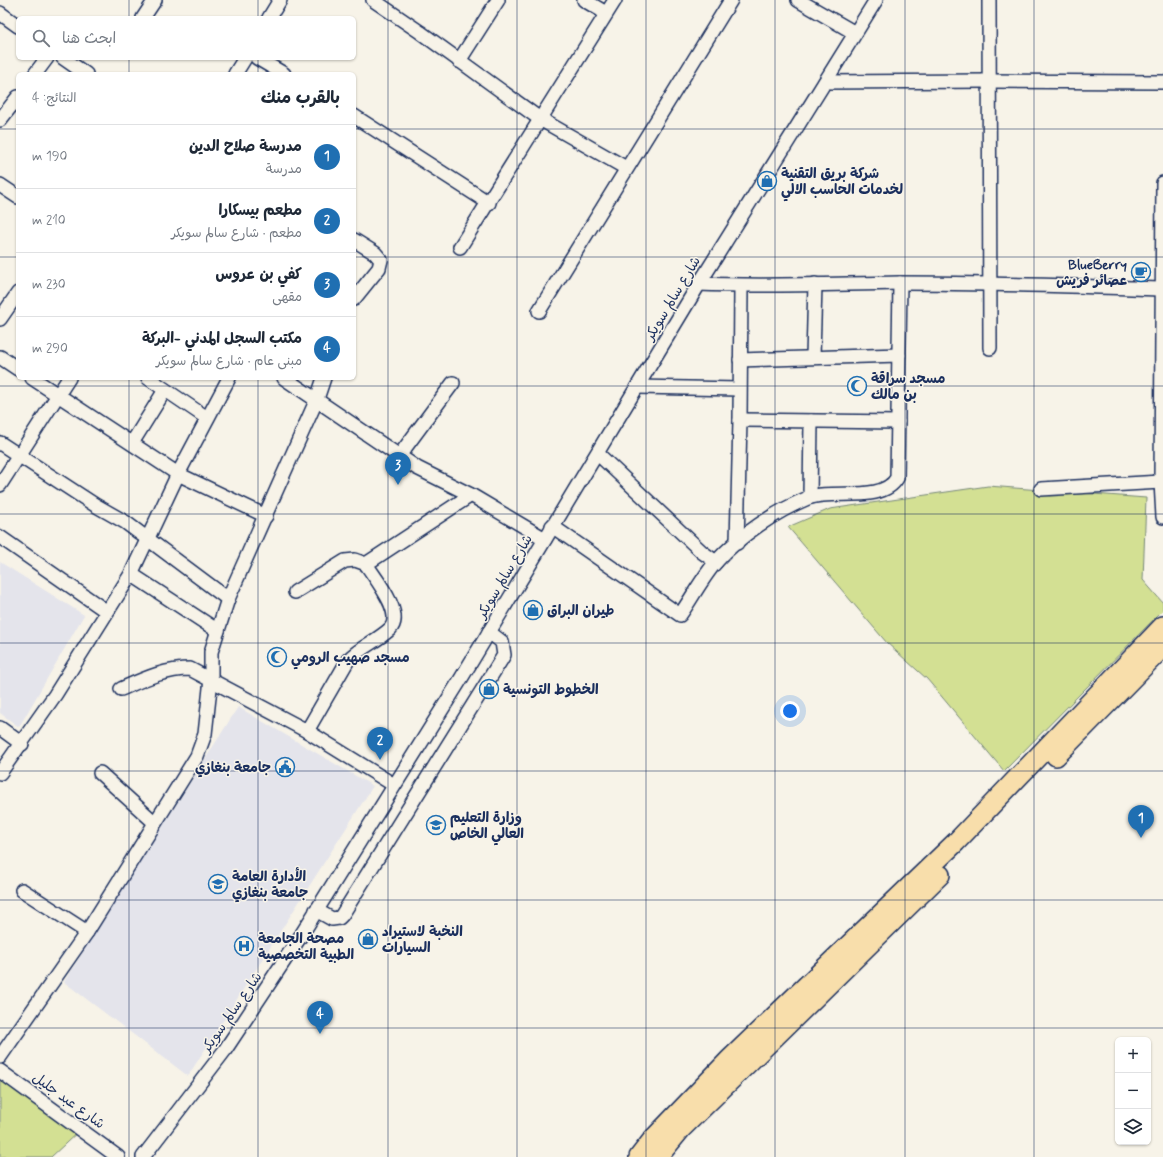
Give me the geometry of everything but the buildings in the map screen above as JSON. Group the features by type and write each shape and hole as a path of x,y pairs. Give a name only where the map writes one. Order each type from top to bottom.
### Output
{"highway":[{"path":"639,1157 654,1139 730,1059 956,842 1163,626"},
{"path":"658,1157 681,1129 928,887 1163,647"}],"street":[{"path":"144,16 155,0"},
{"path":"270,16 280,0"},
{"path":"373,0 388,4 459,61 540,119 626,168"},
{"path":"459,61 498,0"},
{"path":"584,0 606,13"},
{"path":"460,247 615,0"},
{"path":"539,311 731,0"},
{"path":"798,0 855,33"},
{"name":"شارع سالم سويكر","path":"143,1157 225,1050 262,996 489,632 552,526 598,454 699,284 876,0"},
{"path":"989,0 990,348"},
{"path":"0,13 16,25"},
{"path":"36,72 46,60"},
{"path":"66,60 83,72"},
{"path":"236,72 244,60"},
{"path":"260,60 281,72"},
{"path":"825,82 989,80 1163,82"},
{"path":"0,120 16,100"},
{"path":"356,117 489,203"},
{"path":"1163,183 1161,482 1163,517"},
{"path":"0,185 16,196"},
{"path":"356,241 375,253 381,260 379,268 356,297"},
{"path":"552,526 680,615 716,562 737,543 781,511 810,497 880,491 894,484 897,478 900,283"},
{"path":"699,284 741,286 900,283 1162,289"},
{"path":"813,357 815,284"},
{"path":"737,543 741,286"},
{"path":"0,319 16,295"},
{"path":"740,360 899,355"},
{"path":"0,357 16,368"},
{"path":"35,380 178,474 266,516"},
{"path":"0,485 20,457 68,380"},
{"path":"151,380 207,418"},
{"path":"0,773 22,744 80,656 106,611 131,574 178,474 229,380"},
{"path":"287,380 417,468 471,495 545,539"},
{"path":"0,1057 86,932 196,756 205,734 211,679 211,652 228,599 317,399 323,380"},
{"path":"399,456 453,383"},
{"path":"637,387 739,389"},
{"path":"132,444 165,390"},
{"path":"740,420 898,422"},
{"path":"810,497 811,421"},
{"path":"0,442 20,457 148,538 228,599"},
{"path":"598,454 702,552 716,562"},
{"path":"1040,489 1161,482"},
{"path":"366,564 471,495"},
{"path":"0,537 106,611"},
{"path":"295,592 345,561 355,560 366,564 390,601 395,615 394,623 390,629 356,652 348,660 307,731"},
{"path":"131,574 218,631"},
{"path":"316,910 332,919 339,918 342,915 501,660 504,655 502,642 489,632"},
{"path":"121,689 155,675 176,669 190,668 307,731 394,785"},
{"path":"0,728 22,744"},
{"path":"100,773 154,822"},
{"path":"22,890 86,932"},
{"name":"شارع عبد جليل","path":"0,1070 118,1157"}],"shaded area":[{"path":"0,562 84,615 19,727 0,713"},
{"name":"الأدارة العامة جامعة بنغازي","path":"238,707 373,786 188,1076 64,982"}],"green space":[{"path":"988,486 1146,498 1143,580 1163,603 1163,610 1004,771 927,679 887,643 788,527 830,509"},
{"path":"0,1071 80,1130 51,1157 0,1157"}],"place":[{"name":"شركة بريق التقنية لخدمات الحاسب الالي","path":"767,181"},
{"name":"BlueBerry عصائر فريش","path":"1141,272"},
{"name":"مسجد سراقة بن مالك","path":"857,386"},
{"name":"كفي بن عروس","path":"398,485"},
{"name":"طيران البراق","path":"533,610"},
{"name":"مسجد صهيب الرومي","path":"277,657"},
{"name":"الخطوط التونسية","path":"489,689"},
{"name":"مطعم بيسكارا","path":"380,760"},
{"name":"جامعة بنغازي","path":"285,767"},
{"name":"وزارة التعليم العالي الخاص","path":"436,825"},
{"name":"مدرسة صلاح الدين","path":"1141,838"},
{"name":"الأدارة العامة جامعة بنغازي","path":"218,884"},
{"name":"النخبة لاستيراد السيارات","path":"368,939"},
{"name":"مصحة الجامعة الطبية التخصصية","path":"244,946"},
{"name":"مكتب السجل المدني -البركة","path":"320,1034"}]}
